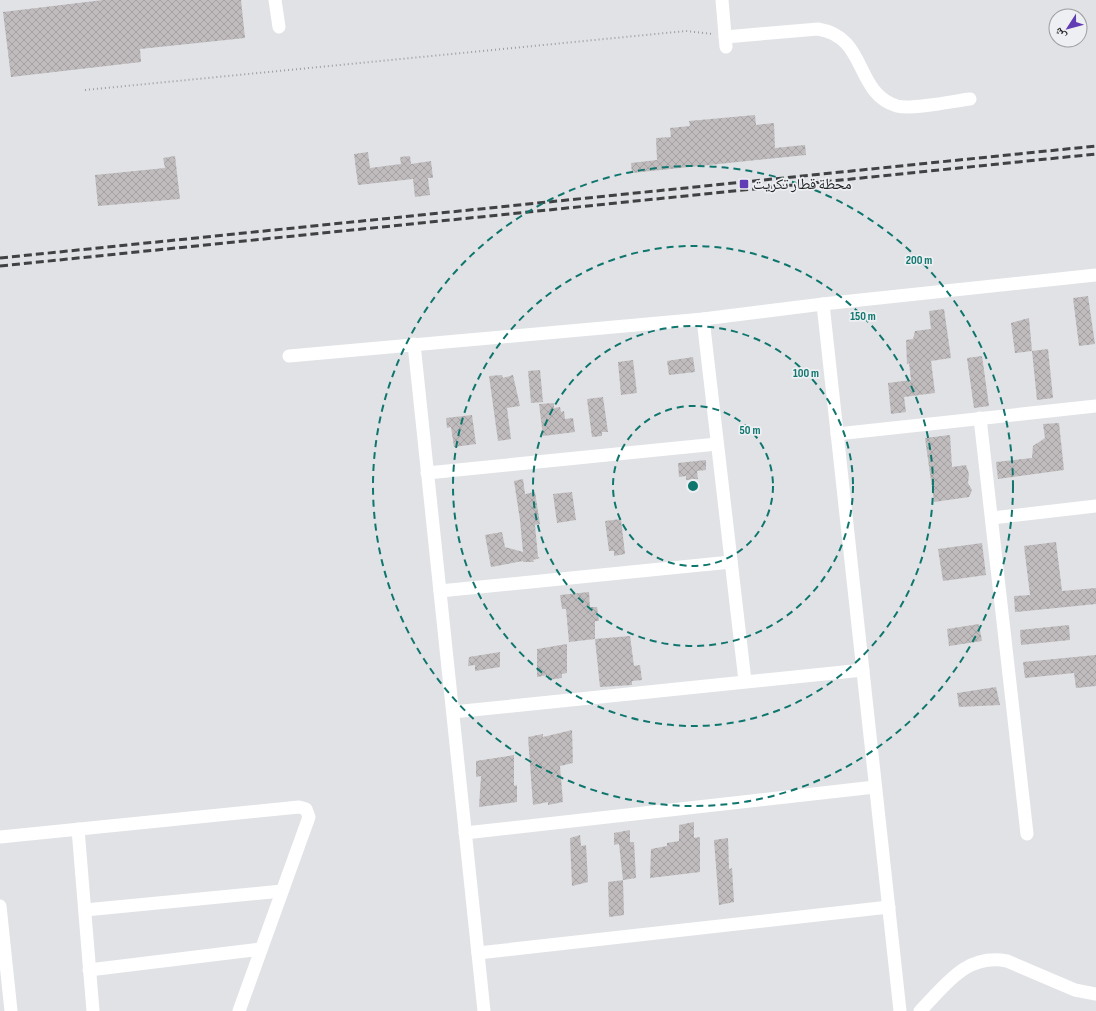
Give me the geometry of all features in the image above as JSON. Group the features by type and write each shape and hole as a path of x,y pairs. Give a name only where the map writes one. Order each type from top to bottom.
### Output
{"street":[{"path":"276,0 279,27"},
{"path":"722,0 726,42 818,29 827,30 838,35 848,44 868,82 877,94 887,102 899,107 970,99"},
{"path":"289,356 703,319 823,304 1096,275"},
{"path":"823,304 900,1011"},
{"path":"703,319 745,681"},
{"path":"414,344 484,1011"},
{"path":"838,434 1096,406"},
{"path":"980,418 1028,834"},
{"path":"427,473 717,444"},
{"path":"992,518 1096,506"},
{"path":"440,591 731,562"},
{"path":"453,712 863,670"},
{"path":"465,833 875,787"},
{"path":"0,837 303,808 306,810 309,816 239,1011"},
{"path":"78,829 93,1011"},
{"path":"85,910 282,891"},
{"path":"478,953 889,906"},
{"path":"0,914 5,997 11,1011"},
{"path":"89,970 261,949"},
{"path":"920,1011 966,968 982,960 995,958 1007,961 1075,990 1096,994"}],"path":[{"path":"85,90 686,31 704,31 726,42"}],"building":[{"path":"103,0 241,0 245,38 140,49 141,62 11,77 3,12"},
{"path":"755,115 756,125 774,123 775,148 805,145 806,155 632,173 631,163 657,160 656,138 671,137 670,128 690,126 689,121"},
{"path":"368,152 370,168 401,164 400,157 410,156 411,164 431,161 433,178 428,178 430,195 415,197 413,179 358,185 354,154"},
{"path":"175,156 180,199 98,206 95,175 165,168 163,158"},
{"path":"1088,296 1095,344 1079,346 1073,298"},
{"path":"944,309 951,358 931,361 935,393 904,397 906,412 891,414 888,383 911,380 909,363 907,364 906,340 913,339 915,331 931,329 929,311"},
{"path":"1029,318 1032,351 1015,353 1011,323"},
{"path":"1048,349 1053,398 1037,400 1032,351"},
{"path":"982,356 989,406 974,408 967,358"},
{"path":"693,357 695,372 669,375 667,361"},
{"path":"633,360 637,393 621,395 618,362"},
{"path":"540,370 543,402 531,403 528,371"},
{"path":"502,375 503,378 513,375 520,406 507,408 511,439 498,441 489,376"},
{"path":"603,397 608,432 602,432 602,436 592,437 587,399"},
{"path":"554,403 554,408 560,407 561,412 564,411 565,419 573,418 575,432 543,436 539,404"},
{"path":"472,415 476,444 454,447 451,427 447,428 446,418"},
{"path":"1059,423 1064,470 998,479 996,462 1032,458 1033,446 1045,438 1043,424"},
{"path":"950,435 952,467 966,465 969,474 968,483 972,490 969,497 934,502 925,438"},
{"path":"706,460 706,470 697,471 698,479 686,480 686,476 679,477 678,463"},
{"path":"523,479 525,494 535,492 540,524 535,525 538,557 540,558 533,560 534,562 523,561 491,567 485,535 502,532 505,547 523,552 514,481"},
{"path":"572,492 576,520 557,523 553,494"},
{"path":"621,519 625,554 614,556 614,551 609,551 605,521"},
{"path":"1056,542 1062,591 1096,588 1096,604 1015,612 1014,596 1030,595 1024,546"},
{"path":"982,543 986,575 943,581 938,549"},
{"path":"589,592 590,607 597,607 599,621 595,621 595,639 569,642 566,609 562,609 560,595"},
{"path":"979,624 982,641 949,646 947,629"},
{"path":"1069,625 1070,640 1021,645 1020,630"},
{"path":"630,636 634,666 640,665 642,680 632,681 632,685 600,687 595,639"},
{"path":"567,644 567,673 562,674 562,678 548,680 548,675 537,677 537,649"},
{"path":"500,652 500,667 475,671 475,665 468,666 469,657"},
{"path":"1096,655 1096,686 1076,688 1074,673 1025,678 1023,662"},
{"path":"996,687 1000,705 959,707 957,693"},
{"path":"572,730 573,763 560,766 563,802 548,805 548,802 533,805 528,737 543,734 543,737"},
{"path":"514,755 514,786 517,785 517,802 479,807 481,776 476,777 476,761"},
{"path":"694,822 694,838 700,837 700,872 650,878 651,849 667,846 667,843 679,841 679,825"},
{"path":"630,830 630,842 634,842 636,878 623,880 619,844 614,845 614,833"},
{"path":"580,835 581,846 586,845 588,882 572,886 570,838"},
{"path":"728,838 729,869 732,868 734,902 719,905 714,840"},
{"path":"623,880 624,915 609,917 608,882"}],"railway":[{"path":"0,258 1096,146"},
{"path":"0,266 1096,154"}],"place":[{"name":"محطة قطار تكريت","path":"744,184"}]}
